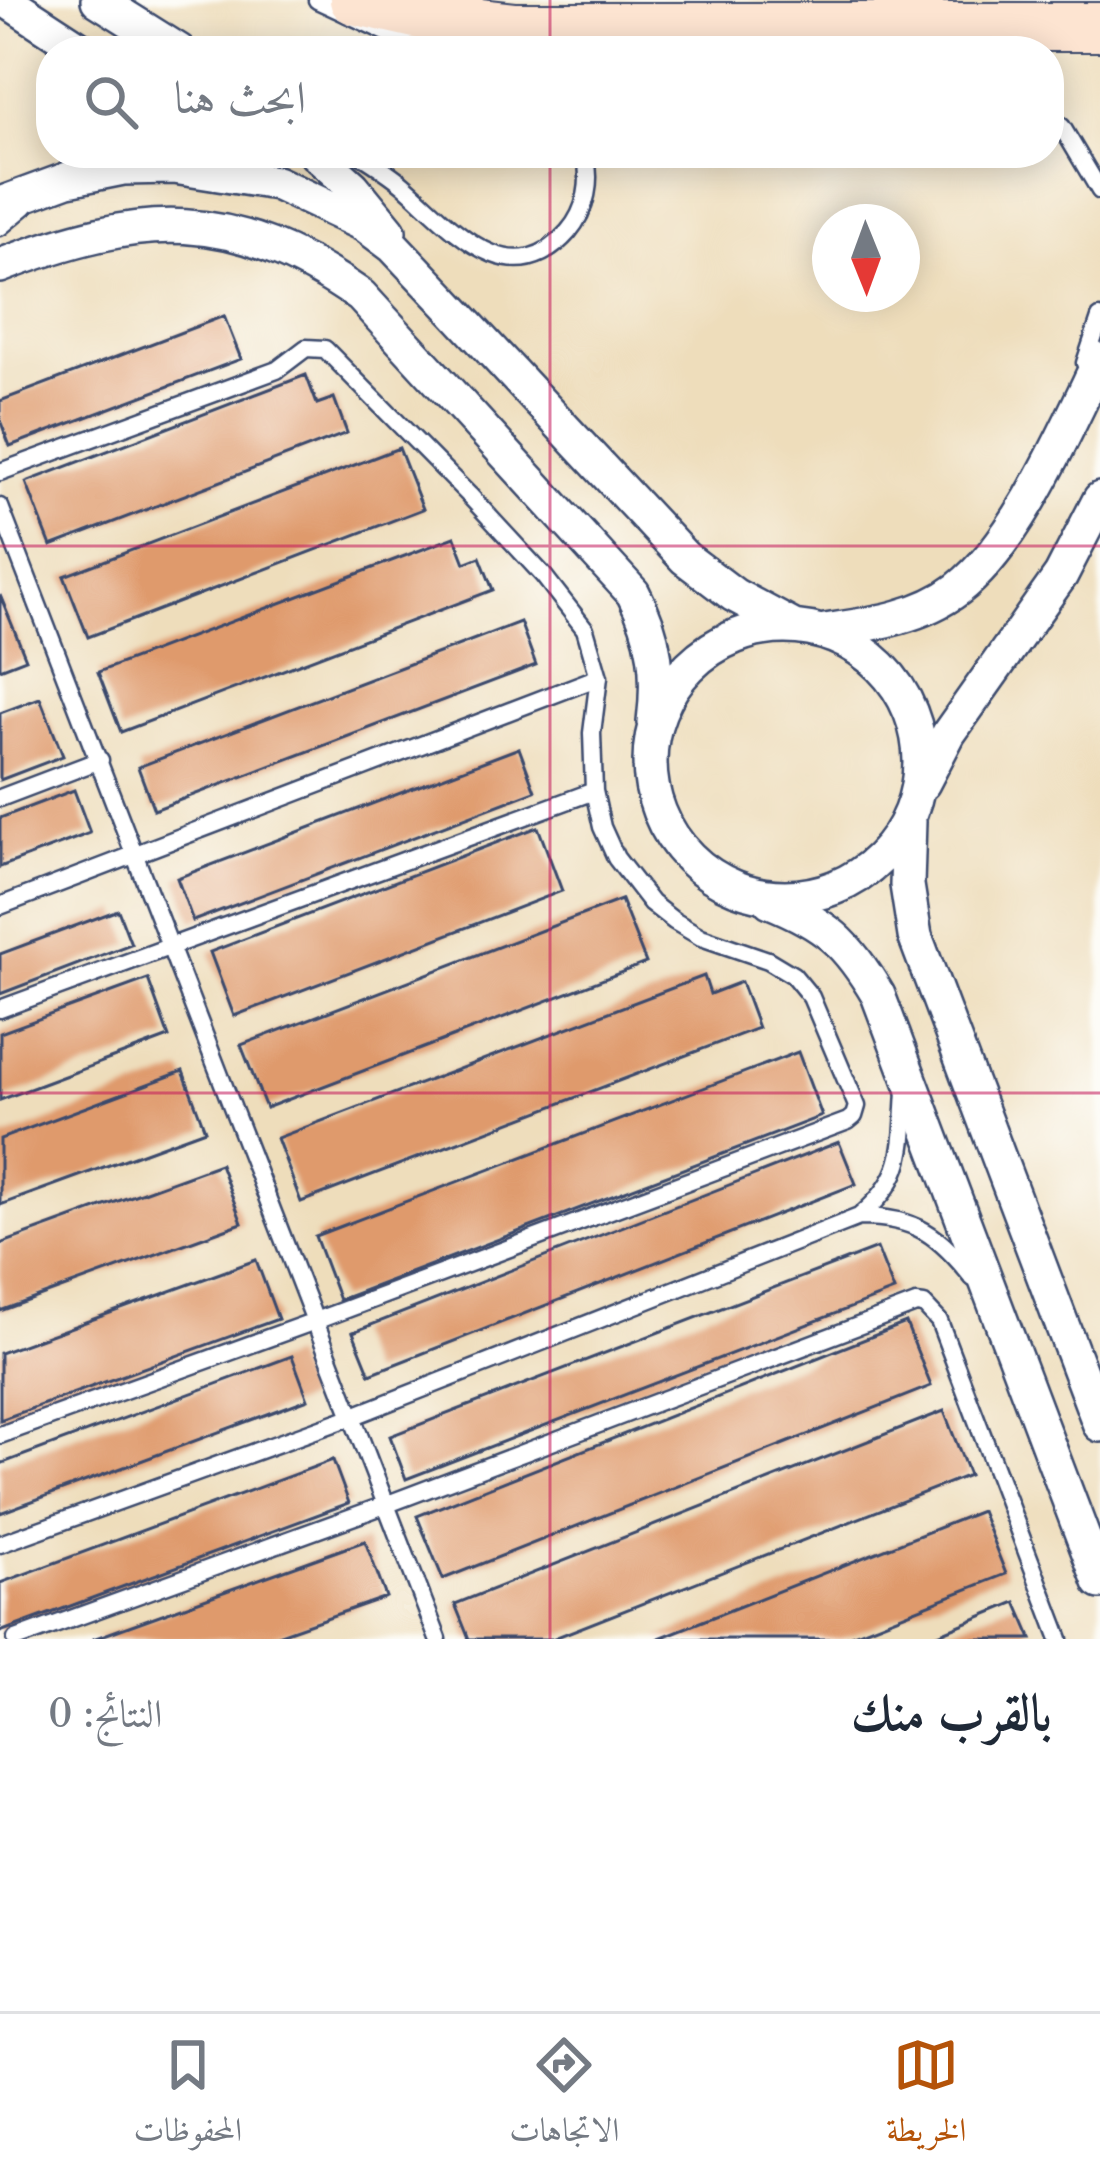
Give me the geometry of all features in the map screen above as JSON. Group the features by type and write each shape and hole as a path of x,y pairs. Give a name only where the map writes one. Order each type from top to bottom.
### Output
{"main road":[{"path":"354,0 429,17 516,28 1100,27"}],"street":[{"path":"6,0 61,36"},
{"path":"98,0 156,36"},
{"path":"0,204 90,168"},
{"path":"58,183 123,168"},
{"path":"180,168 276,183 365,225 393,246 685,558 734,595 862,649 893,677 914,714 922,754 908,885 915,936 1100,1425"},
{"path":"332,168 353,187 447,303"},
{"path":"0,266 104,231 182,226 232,232 322,268 361,296 633,593 648,620 656,652 659,683 649,766 657,811 681,849 715,878 813,919 860,963 908,1068 1100,1582"},
{"path":"655,722 675,682 707,650 747,631 877,623 917,612 958,589 993,551 1058,447 1100,360"},
{"path":"757,896 802,897 846,884 882,858 913,808 949,733 1061,575 1100,499"}],"lane":[{"path":"317,0 395,36"},
{"path":"592,30 651,36"},
{"path":"1064,130 1100,191"},
{"path":"380,168 480,251 498,257 548,249 566,234 586,201 585,168"},
{"path":"0,227 58,183"},
{"path":"1058,447 1100,318"},
{"path":"0,472 278,370 306,348 325,350 395,417 577,615 593,647 599,677 592,733 594,791 602,827 616,858 651,903 701,937 768,960 793,975 824,1025 857,1112 848,1121 0,1435"},
{"path":"0,507 438,1639"},
{"path":"1061,575 1100,516"},
{"path":"0,906 599,677"},
{"path":"0,798 100,760"},
{"path":"0,1009 594,791"},
{"path":"0,1544 351,1417 859,1217 884,1196 898,1167 908,1068"},
{"path":"859,1217 908,1221 926,1231 948,1246 996,1306"},
{"path":"16,1639 385,1505 904,1306 924,1305 940,1322 1060,1639"}],"building":[{"path":"224,316 241,359 10,446 0,420 0,401"},
{"path":"306,375 317,404 334,398 347,433 51,546 26,482"},
{"path":"399,448 423,509 88,637 64,576"},
{"path":"455,537 465,563 480,557 493,590 121,732 98,672"},
{"path":"0,595 26,659 0,669"},
{"path":"520,622 536,665 154,810 138,767"},
{"path":"40,698 63,756 0,780 0,713"},
{"path":"519,748 535,791 193,921 177,878"},
{"path":"74,790 90,833 0,867 0,818"},
{"path":"538,827 562,891 234,1016 210,952"},
{"path":"621,900 646,963 266,1108 241,1045"},
{"path":"118,910 131,944 0,994 0,954"},
{"path":"704,976 710,994 741,982 758,1028 301,1202 277,1138"},
{"path":"148,979 169,1037 0,1100 0,1033"},
{"path":"798,1052 822,1116 339,1300 315,1236"},
{"path":"183,1071 205,1130 0,1205 0,1139"},
{"path":"839,1142 856,1184 370,1374 353,1332"},
{"path":"220,1164 242,1223 0,1311 0,1244"},
{"path":"877,1248 894,1291 406,1479 390,1436"},
{"path":"256,1260 278,1319 0,1420 0,1353"},
{"path":"906,1323 931,1386 443,1579 417,1516"},
{"path":"292,1356 308,1399 0,1513 0,1464"},
{"path":"944,1411 969,1475 552,1639 469,1639 455,1604"},
{"path":"333,1460 349,1503 0,1632 0,1583"},
{"path":"981,1511 1006,1574 841,1639 657,1639"},
{"path":"365,1541 386,1597 266,1639 93,1639"},
{"path":"1016,1602 1032,1639 926,1639"}]}
